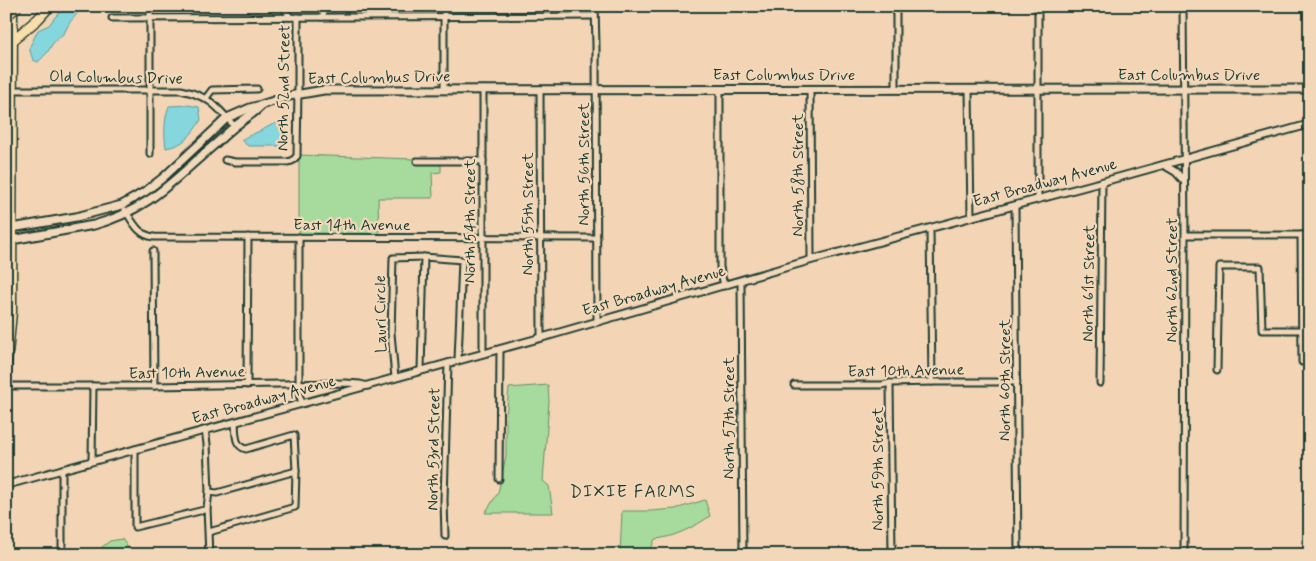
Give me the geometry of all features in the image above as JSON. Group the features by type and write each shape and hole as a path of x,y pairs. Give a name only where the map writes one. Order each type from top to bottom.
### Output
{"highway":[{"path":"6,16 18,6"},
{"path":"10,43 50,6"}],"main road":[{"path":"6,375 11,322 9,229 12,90 10,43 13,6"},
{"path":"6,30 10,43"},
{"name":"East Columbus Drive","path":"9,229 76,217 122,205 146,191 164,177 227,118 250,108 298,94 335,90 444,89 969,90 1310,88"},
{"name":"East Columbus Drive","path":"9,240 94,224 127,213 150,200 170,185 261,105"}],"street":[{"path":"150,6 150,154"},
{"path":"283,6 290,17"},
{"path":"322,17 326,6"},
{"path":"444,6 444,89"},
{"name":"North 56th Street","path":"595,6 597,321"},
{"path":"896,6 896,90"},
{"path":"1038,6 1038,199"},
{"name":"North 62nd Street","path":"1183,6 1185,234 1184,555"},
{"path":"112,18 595,16"},
{"name":"North 52nd Street","path":"225,160 235,162 287,162 295,159 297,151 298,17"},
{"path":"206,98 212,90 257,89"},
{"name":"North 54th Street","path":"483,89 483,353"},
{"name":"North 55th Street","path":"540,89 541,338"},
{"path":"720,89 720,268 724,286"},
{"name":"North 58th Street","path":"810,89 811,260"},
{"name":"Old Columbus Drive","path":"12,90 181,90 206,98 235,127"},
{"path":"969,90 971,217"},
{"name":"East Broadway Avenue","path":"6,485 541,338 811,260 1015,206 1310,124"},
{"path":"418,161 483,161"},
{"path":"1164,165 1176,172 1184,181"},
{"name":"North 61st Street","path":"1100,383 1102,182"},
{"name":"East 14th Avenue","path":"122,205 134,226 148,236 597,238"},
{"name":"North 60th Street","path":"1015,206 1018,555"},
{"path":"930,229 932,382"},
{"path":"1185,234 1310,235"},
{"path":"1301,235 1302,362"},
{"path":"247,385 248,237"},
{"path":"299,237 299,394 302,403"},
{"path":"154,251 154,386"},
{"path":"421,370 424,257"},
{"name":"Lauri Circle","path":"395,378 391,332 393,258 424,257 462,260 458,360"},
{"path":"1217,370 1219,267 1260,267 1262,330 1302,330"},
{"name":"North 57th Street","path":"741,281 742,555"},
{"path":"499,479 500,349"},
{"name":"North 53rd Street","path":"445,536 444,500 448,363"},
{"name":"East 10th Avenue","path":"794,385 1017,382"},
{"name":"North 59th Street","path":"890,383 892,554"},
{"name":"East 10th Avenue","path":"6,386 360,384 368,386"},
{"path":"92,460 93,386"},
{"path":"209,532 295,506 294,435 246,450 236,440 235,422"},
{"path":"206,430 208,444 207,508 209,555"},
{"path":"135,449 135,527 207,508"},
{"path":"62,469 62,555"},
{"path":"208,492 217,493 296,472"}],"green space":[{"path":"299,155 415,159 415,164 441,164 441,172 432,173 433,198 378,198 379,234 299,234"},
{"path":"548,385 549,401 543,481 549,486 553,513 485,513 498,493 506,456 506,417 509,388"},
{"path":"705,500 710,516 684,531 655,539 650,551 656,555 620,555 622,511 675,509"},
{"path":"122,539 129,549 128,555 102,555 102,547 110,541"}],"water":[{"path":"66,6 84,6 47,53 38,62 33,60 30,46 38,30 49,25"},
{"path":"188,105 199,107 201,120 191,135 183,142 166,148 165,127 169,106"},
{"path":"283,121 283,139 279,146 248,146 241,140 274,124"}],"district":[{"name":"DIXIE FARMS","path":"633,492"}]}
